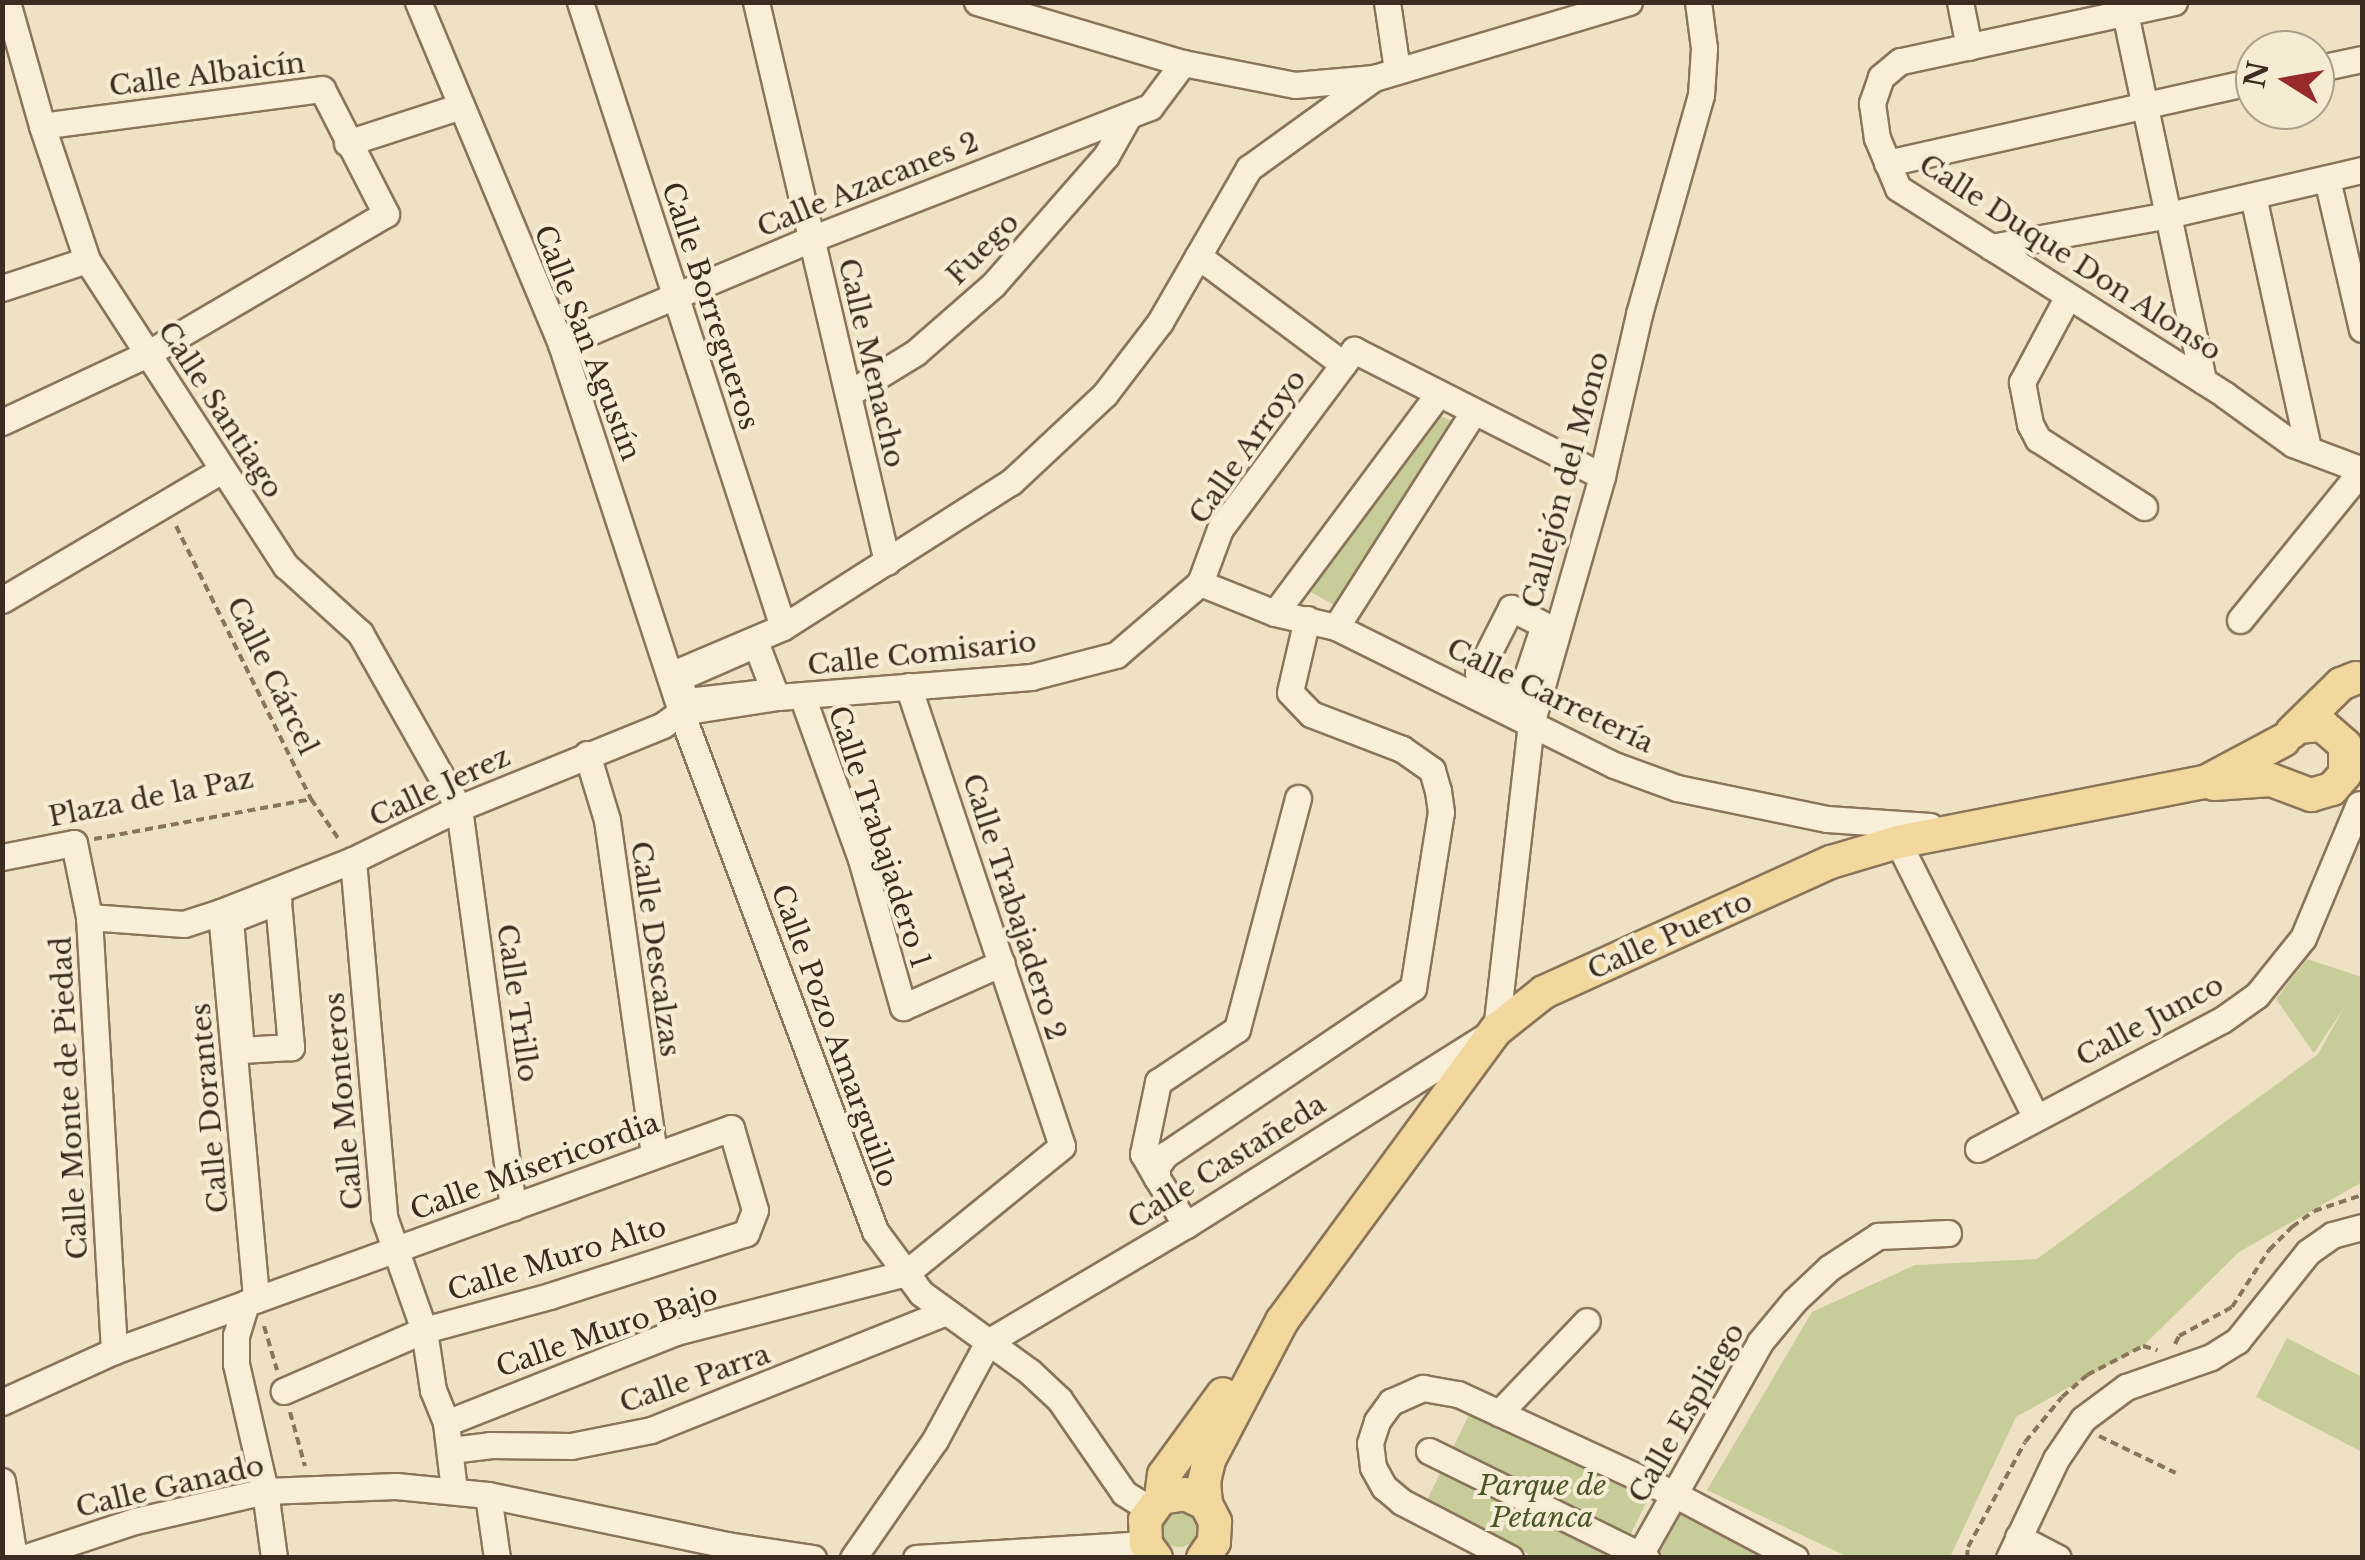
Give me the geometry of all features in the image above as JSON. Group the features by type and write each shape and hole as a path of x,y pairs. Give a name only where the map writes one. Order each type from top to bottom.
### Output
{"main road":[{"name":"Calle Puerto","path":"2205,782 2292,733 2342,684 2359,674"},
{"name":"Calle Puerto","path":"2339,736 2341,705 2359,674"},
{"path":"2322,726 2339,736 2348,754 2336,793 2279,767 2292,733 2322,726"},
{"name":"Calle Puerto","path":"1208,1555 1216,1532 1206,1504 1204,1482 1209,1460 1282,1321 1496,1030 1544,992 1831,862 1898,842 2205,782 2271,780 2336,793"},
{"name":"Calle Puerto","path":"1151,1551 1145,1520 1156,1504 1164,1476 1261,1340 1282,1321"},
{"path":"1156,1504 1185,1494 1206,1504"}],"street":[{"name":"Calle Santiago","path":"7,2 42,126 87,260 286,566 360,633 459,808"},
{"name":"Calle San Agustín","path":"418,2 561,344 684,706"},
{"name":"Calle Borregueros","path":"580,2 784,627"},
{"name":"Calle Menacho","path":"756,2 887,562"},
{"path":"976,2 1183,63 1295,85 1386,74 1630,2"},
{"path":"1386,74 1387,2"},
{"name":"Callejón del Mono","path":"1496,1030 1499,976 1531,724 1602,476 1638,314 1701,96 1704,48 1698,2"},
{"path":"1960,2 1969,46"},
{"name":"Calle Duque Don Alonso","path":"2174,2 1900,62 1881,77 1872,103 1877,138 1898,188 2308,450 2362,470"},
{"path":"2125,13 2202,381"},
{"path":"2335,64 2362,58"},
{"name":"Calle Azacanes 2","path":"561,344 811,239 1150,106 1183,63"},
{"path":"670,674 784,627 1011,482 1105,394 1160,322 1249,168 1386,74"},
{"path":"1887,162 2235,86"},
{"name":"Calle Albaicín","path":"42,126 322,89 347,143"},
{"path":"2,422 148,354 386,214 347,143 461,106"},
{"name":"Fuego","path":"848,394 915,353 993,285 1106,156 1129,115"},
{"path":"1991,247 2168,215 2362,170"},
{"path":"2328,178 2362,330"},
{"path":"2253,196 2308,450"},
{"path":"1198,256 1349,357 1439,393 1602,476"},
{"path":"2,288 87,260"},
{"path":"2068,296 2022,382 2030,424 2038,439 2144,507"},
{"name":"Calle Arroyo","path":"1200,583 1220,529 1349,357"},
{"path":"1275,613 1439,393"},
{"path":"1336,627 1474,411"},
{"path":"2,600 222,470"},
{"path":"2240,620 2362,470"},
{"name":"Calle Carretería","path":"1200,583 1275,613 1336,627 1459,684 1614,765 1677,788 1828,819 1920,825 1944,833"},
{"name":"Calle Comisario","path":"684,706 1031,677 1116,655 1200,583"},
{"path":"1459,684 1511,594 1561,618"},
{"path":"1157,1178 1157,1166 1165,1155 1412,988 1441,812 1436,780 1432,770 1402,749 1311,714 1290,692 1307,619"},
{"name":"Calle Trabajadero 2","path":"906,1273 1062,1146 908,686"},
{"name":"Calle Trabajadero 1","path":"802,696 862,859 903,1007 1002,963"},
{"name":"Calle Jerez","path":"88,917 184,924 221,912 354,860 459,808 664,725 684,706"},
{"name":"Calle Pozo Amarguillo","path":"684,706 875,1231 921,1293 1030,1372 1058,1399 1124,1493 1156,1504"},
{"name":"Calle Descalzas","path":"587,754 607,820 654,1156"},
{"name":"Calle Junco","path":"1978,1149 2035,1115 2222,1020 2258,996 2303,938 2336,793"},
{"path":"1186,1225 1143,1154 1158,1082 1237,1029 1298,798"},
{"name":"Calle Trillo","path":"459,808 513,1206"},
{"path":"1898,842 2035,1115"},
{"name":"Plaza de la Paz","path":"2,857 74,843"},
{"name":"Calle Monte de Piedad","path":"74,843 88,917 114,1352"},
{"name":"Calle Monteros","path":"354,860 384,1218 424,1330 433,1390 446,1423 454,1490"},
{"path":"278,902 291,1046 241,1050 230,920 278,902"},
{"name":"Calle Dorantes","path":"221,912 251,1301 236,1335 236,1364"},
{"path":"1499,976 1517,993 1544,992"},
{"name":"Calle Castañeda","path":"988,1342 1186,1225 1496,1030"},
{"name":"Calle Misericordia","path":"2,1402 114,1352 731,1128"},
{"name":"Calle Muro Alto","path":"284,1390 424,1330 550,1296 746,1233 756,1210 731,1128"},
{"path":"2058,1558 2013,1547 2056,1459 2083,1419 2126,1387 2212,1357 2237,1341 2308,1252 2332,1235 2362,1227"},
{"name":"Calle Espliego","path":"1641,1556 1760,1342 1829,1268 1878,1236 1948,1233"},
{"name":"Calle Muro Bajo","path":"446,1423 676,1332 906,1273"},
{"name":"Calle Parra","path":"451,1450 490,1444 571,1446 651,1430 946,1312"},
{"path":"1498,1413 1587,1321"},
{"path":"187,1326 208,1330 236,1364 266,1492 274,1558"},
{"path":"853,1558 935,1440 988,1342"},
{"path":"1510,1558 1392,1496 1378,1478 1370,1455 1372,1432 1383,1411 1412,1390 1447,1390 1674,1494 1795,1558"},
{"path":"1429,1451 1641,1556"},
{"path":"2,1481 14,1558"},
{"name":"Calle Ganado","path":"23,1558 135,1521 266,1492 396,1486 488,1495 727,1545 814,1558"},
{"path":"488,1495 497,1558"},
{"path":"916,1558 1151,1551"}],"path":[{"name":"Calle Cárcel","path":"165,504 311,799 354,860"},
{"name":"Plaza de la Paz","path":"74,843 311,799"},
{"path":"2062,1397 2103,1441 2176,1473"}],"green space":[{"path":"1439,415 1454,422 1345,611 1300,586"},
{"path":"2307,959 2362,977 2362,1182 2239,1252 2143,1346 2016,1417 1950,1557 1848,1557 1707,1490 1812,1312 1915,1265 2037,1259 2318,1054 2345,1006 2314,1053 2276,999"},
{"path":"2287,1338 2362,1377 2362,1452 2256,1397"},
{"name":"Parque de Petanca","path":"1472,1409 1649,1497 1619,1558 1534,1557 1425,1504"},
{"path":"1179,1511 1192,1516 1197,1529 1192,1542 1179,1547 1166,1542 1161,1529 1166,1516"},
{"path":"1679,1514 1767,1557 1655,1558"}]}
